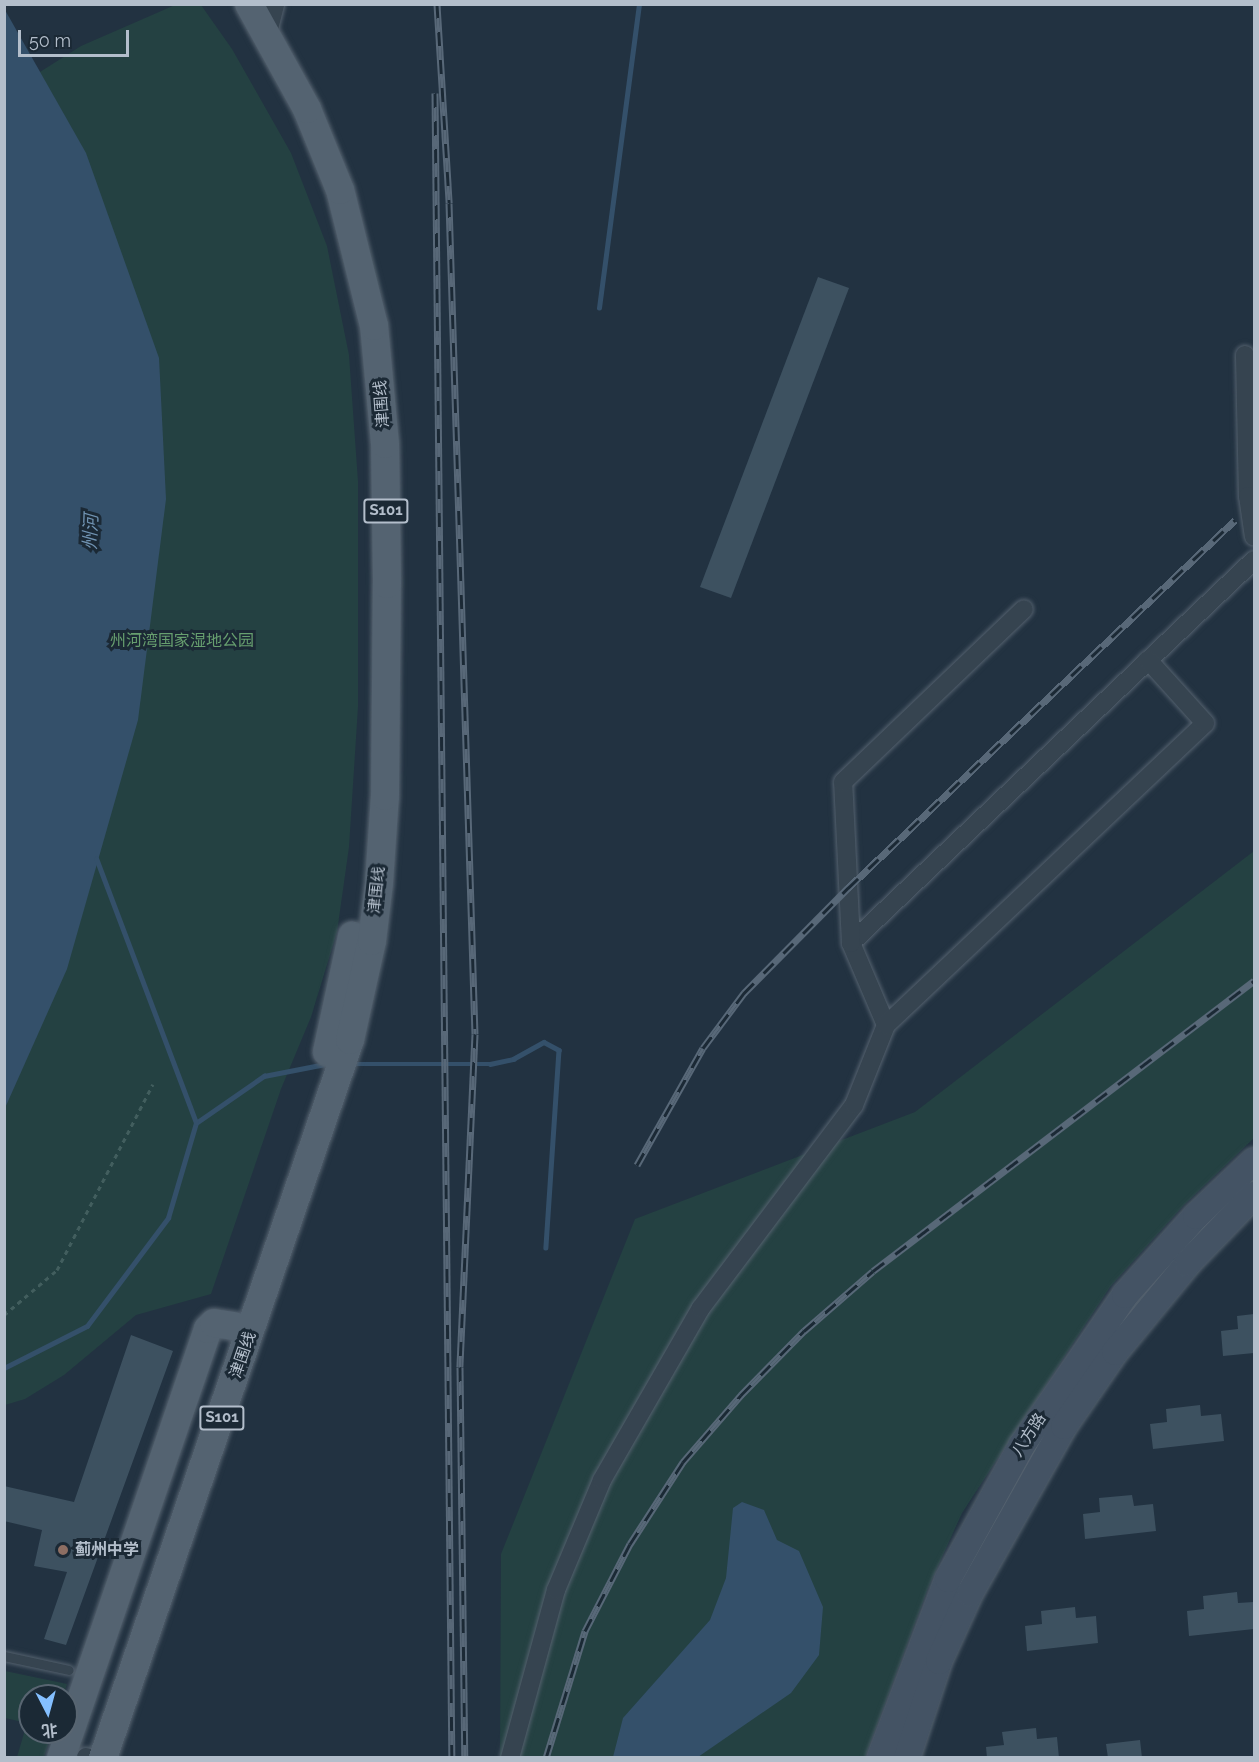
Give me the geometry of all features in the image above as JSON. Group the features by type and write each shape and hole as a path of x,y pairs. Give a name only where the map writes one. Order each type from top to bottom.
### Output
{"main road":[{"name":"津围线","path":"231,4 265,44"},
{"name":"津围线","path":"85,1757 341,1040 363,853 372,632 369,445 360,343 340,250 306,151 249,4"},
{"name":"津围线","path":"85,1757 234,1326 328,1078"},
{"name":"八方路","path":"880,1758 948,1579 1022,1445 1125,1295 1196,1216 1254,1161"},
{"name":"八方路","path":"907,1758 939,1661 970,1593 1064,1426 1115,1352 1181,1272 1254,1195"}],"street":[{"path":"265,44 275,4"},
{"path":"1245,355 1248,496 1254,537"},
{"path":"851,943 1254,560"},
{"path":"886,1025 851,943 843,782 1023,609"},
{"path":"510,1758 556,1590 602,1480 701,1308 854,1105 886,1025 1205,723 1148,660"}],"lane":[{"path":"4,1656 69,1670"}],"path":[{"path":"4,1315 57,1270 153,1084"}],"green space":[{"name":"州河湾国家湿地公园","path":"175,5 201,5 232,49 291,153 327,246 349,355 358,481 358,707 349,847 337,932 311,1017 281,1089 211,1294 136,1315 64,1375 25,1399 5,1405 5,94 81,46"},
{"path":"1254,851 1254,1138 1183,1206 1110,1287 962,1513 929,1586 865,1757 500,1758 501,1554 635,1219 915,1112"},
{"path":"5,1671 67,1684 18,1684 18,1721 5,1718"},
{"path":"21,1744 48,1744 44,1757 17,1757"}],"water":[{"name":"州河","path":"5,10 86,153 159,358 166,499 138,720 67,969 5,1108"},
{"path":"742,1502 764,1510 777,1540 799,1551 823,1607 819,1655 791,1693 698,1757 613,1757 623,1718 710,1620 726,1578 733,1508"}],"building":[{"path":"818,277 849,288 731,598 700,587"},
{"path":"1254,1314 1254,1353 1223,1356 1221,1331 1238,1329 1237,1316"},
{"path":"131,1335 173,1351 66,1645 44,1639 67,1572 34,1566 42,1530 4,1521 4,1486 74,1502"},
{"path":"1200,1405 1201,1416 1221,1414 1224,1441 1153,1449 1150,1424 1167,1422 1166,1409"},
{"path":"1132,1495 1134,1506 1153,1504 1156,1531 1085,1539 1083,1514 1100,1512 1099,1498"},
{"path":"1237,1592 1238,1603 1254,1602 1254,1629 1189,1636 1187,1611 1204,1609 1203,1596"},
{"path":"1075,1607 1076,1618 1096,1616 1098,1643 1027,1651 1025,1626 1042,1624 1041,1611"},
{"path":"1036,1728 1037,1739 1057,1737 1059,1758 987,1758 986,1747 1004,1745 1002,1732"},
{"path":"1140,1740 1142,1758 1108,1758 1106,1744"}],"waterway":[{"path":"599,308 639,4"},
{"path":"4,1368 87,1326 168,1218 196,1123 96,859"},
{"path":"352,1064 490,1064 513,1059 544,1042 559,1050 546,1248"},
{"path":"196,1123 264,1076 325,1064"}],"railway":[{"path":"437,4 449,203 475,1034 460,1367 465,1758"},
{"path":"435,93 452,1758"},
{"path":"637,1165 703,1048 744,993 848,888 1235,520"},
{"path":"546,1758 585,1631 630,1544 683,1462 741,1395 804,1331 873,1271 1254,981"}],"place":[{"name":"蓟州中学","path":"63,1550"}]}
